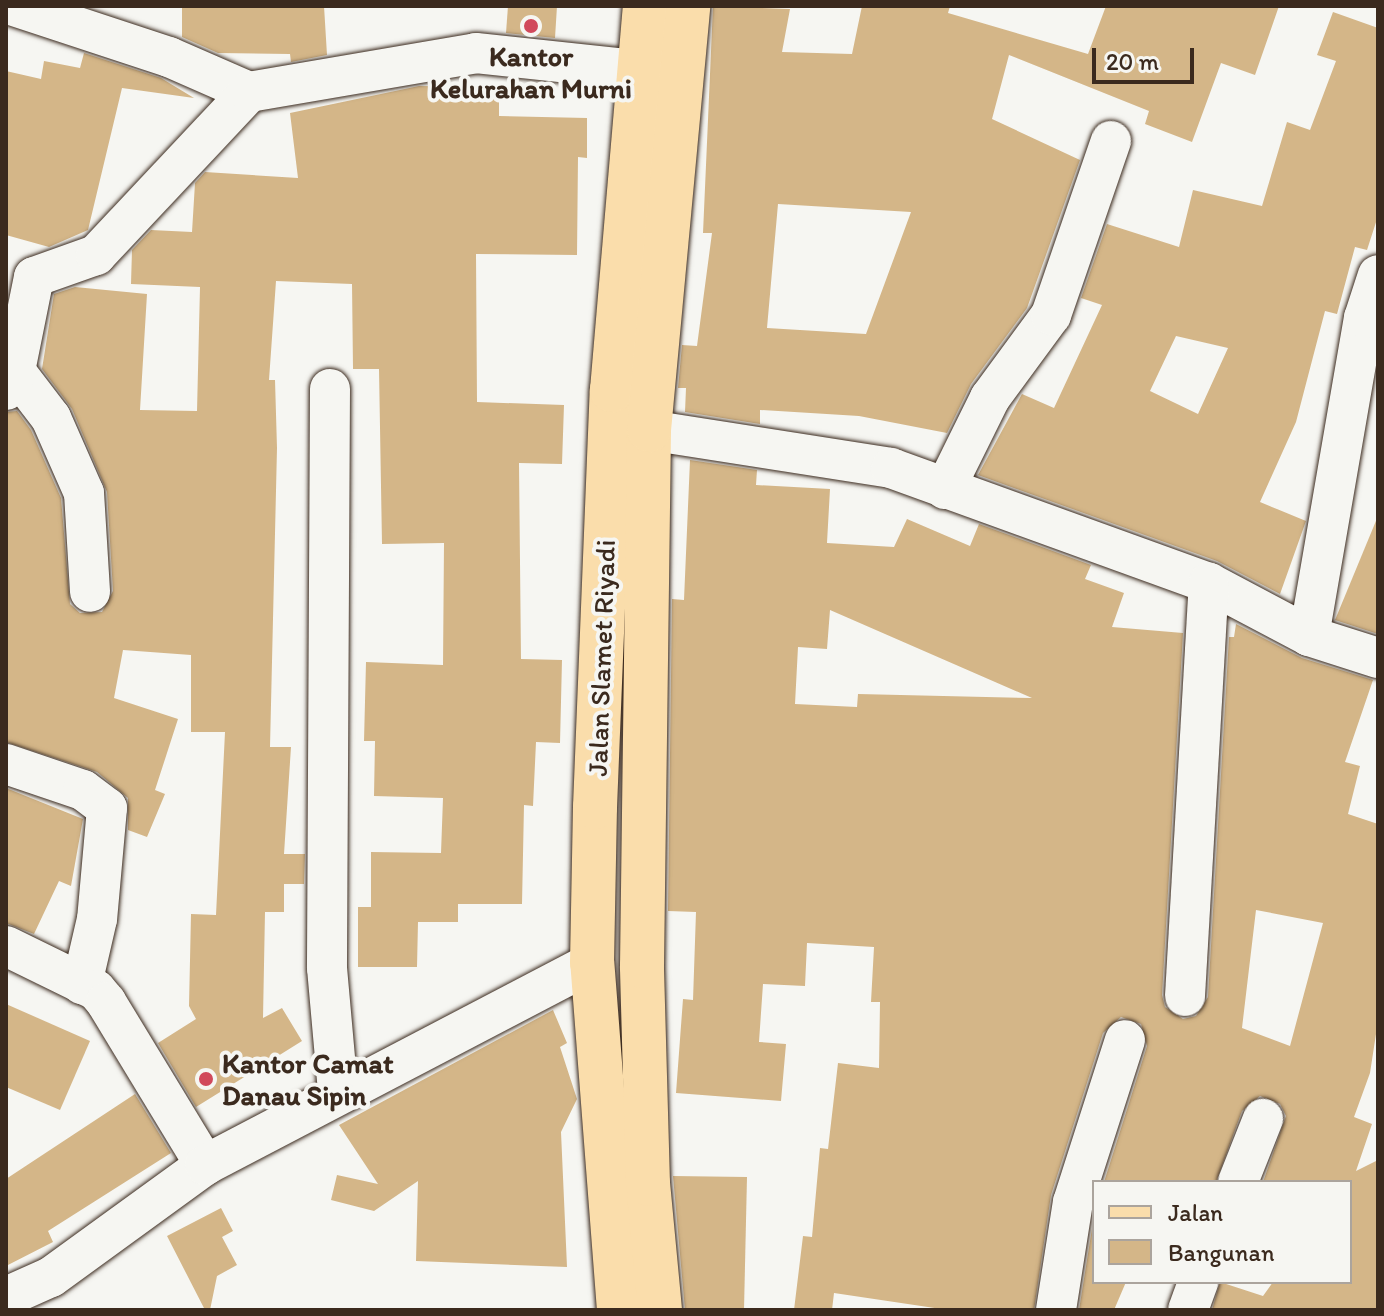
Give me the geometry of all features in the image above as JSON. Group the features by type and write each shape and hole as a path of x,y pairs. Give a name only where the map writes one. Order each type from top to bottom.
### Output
{"main road":[{"name":"Jalan Slamet Riyadi","path":"619,1310 592,963 603,601 635,70 645,6"},
{"name":"Jalan Slamet Riyadi","path":"660,1310 648,1184 642,966 649,430 688,6"},
{"path":"603,601 647,601"}],"street":[{"path":"14,6 169,57 249,92 476,53 635,70"},
{"path":"90,592 84,493 51,418 11,380 34,277 96,255 249,92"},
{"path":"945,489 990,398 1051,315 1111,141"},
{"path":"1309,636 1364,318 1378,275"},
{"path":"330,389 327,968 338,1091"},
{"path":"649,430 891,468 1209,583 1309,636 1378,658"},
{"path":"1185,996 1209,583"},
{"path":"6,764 83,790 107,808 97,919 82,984"},
{"path":"6,946 82,984 106,1002 205,1165"},
{"path":"6,1297 51,1277 205,1165 338,1091 592,963"},
{"path":"1056,1310 1073,1202 1125,1040"},
{"path":"1239,1180 1263,1119"},
{"path":"1188,1310 1197,1284"}],"building":[{"path":"324,6 327,55 291,62 290,54 218,53 182,37 182,7"},
{"name":"Kantor Kelurahan Murni","path":"508,6 557,6 555,38 506,33"},
{"path":"713,6 790,9 782,52 852,54 862,6 950,6 948,13 1088,54 1106,6 1279,6 1255,75 1221,63 1192,142 1145,124 1149,111 1009,55 992,119 1080,160 1027,308 971,384 947,433 859,416 760,410 760,424 685,412 686,388 678,388 682,345 697,346 712,233 703,233","holes":["778,204 911,212 866,334 767,328"]},
{"path":"1333,12 1378,28 1378,216 1367,250 1355,247 1337,314 1325,311 1296,422 1260,502 1306,521 1280,594 1217,561 978,475 1022,394 1054,408 1102,305 1081,298 1107,224 1179,247 1193,190 1262,206 1287,122 1310,130 1336,61 1317,55","holes":["1176,336 1228,348 1198,414 1150,391"]},
{"path":"84,53 161,78 194,98 122,88 88,230 49,247 6,235 6,71 41,79 44,61 80,68"},
{"path":"419,86 499,87 499,116 587,118 587,158 578,157 577,255 476,254 477,402 564,405 562,464 519,463 521,659 562,660 560,743 536,742 533,806 524,805 522,904 458,904 458,922 418,922 417,967 358,967 358,907 371,907 371,852 441,853 443,798 374,796 375,741 364,741 366,662 443,665 444,543 382,544 379,369 353,369 352,284 276,281 269,380 275,380 277,448 270,747 291,747 284,854 305,854 304,884 284,884 284,912 265,912 263,1018 282,1008 302,1041 196,1107 158,1043 196,1019 189,1006 191,914 216,915 225,732 191,732 191,655 123,650 114,698 178,719 155,790 165,794 147,837 128,830 128,798 97,772 6,742 6,412 17,411 31,430 61,498 70,604 80,613 102,612 113,591 107,492 72,409 42,369 54,294 75,287 147,294 140,410 197,411 200,287 131,284 132,250 151,230 192,232 195,183 205,172 298,178 290,113"},
{"path":"690,460 757,470 756,485 830,489 827,543 894,547 907,519 970,546 979,524 1091,565 1085,579 1124,593 1112,627 1183,633 1162,995 1165,1007 1183,1019 1196,1016 1208,997 1229,637 1234,637 1236,624 1302,658 1373,680 1345,762 1360,766 1348,814 1378,824 1378,1021 1370,1073 1354,1117 1372,1124 1356,1171 1378,1160 1378,1310 1212,1310 1219,1284 1263,1296 1272,1284 1352,1284 1352,1180 1264,1180 1286,1116 1280,1104 1260,1096 1242,1111 1217,1180 1105,1180 1147,1046 1141,1024 1121,1017 1103,1033 1051,1195 1034,1310 948,1310 834,1293 832,1310 794,1310 803,1236 812,1237 820,1148 828,1149 838,1063 879,1068 880,1002 871,1002 874,947 807,943 805,986 763,984 759,1042 786,1044 781,1101 676,1093 683,999 693,1000 696,912 668,911 672,599 684,600","holes":["830,610 1032,698 858,694 857,707 795,704 798,647 827,649","1256,910 1323,923 1290,1046 1242,1028"]},
{"path":"1378,516 1378,634 1335,620"},
{"path":"6,788 83,819 71,886 59,881 34,934 6,923"},
{"path":"6,1004 90,1041 60,1110 6,1087"},
{"path":"553,1010 567,1043 560,1047 577,1099 561,1132 567,1267 416,1261 418,1181 374,1211 331,1200 337,1175 378,1184 339,1125"},
{"path":"135,1094 171,1153 48,1231 53,1242 6,1266 6,1179"},
{"path":"673,1176 747,1177 744,1310 685,1310"},
{"path":"221,1208 233,1231 222,1237 237,1265 217,1276 210,1310 205,1310 167,1236"},
{"path":"1092,1229 1092,1284 1125,1284 1114,1310 1079,1310"}],"place":[{"name":"Kantor Kelurahan Murni","path":"531,26"},
{"name":"Kantor Camat Danau Sipin","path":"206,1079"}]}
